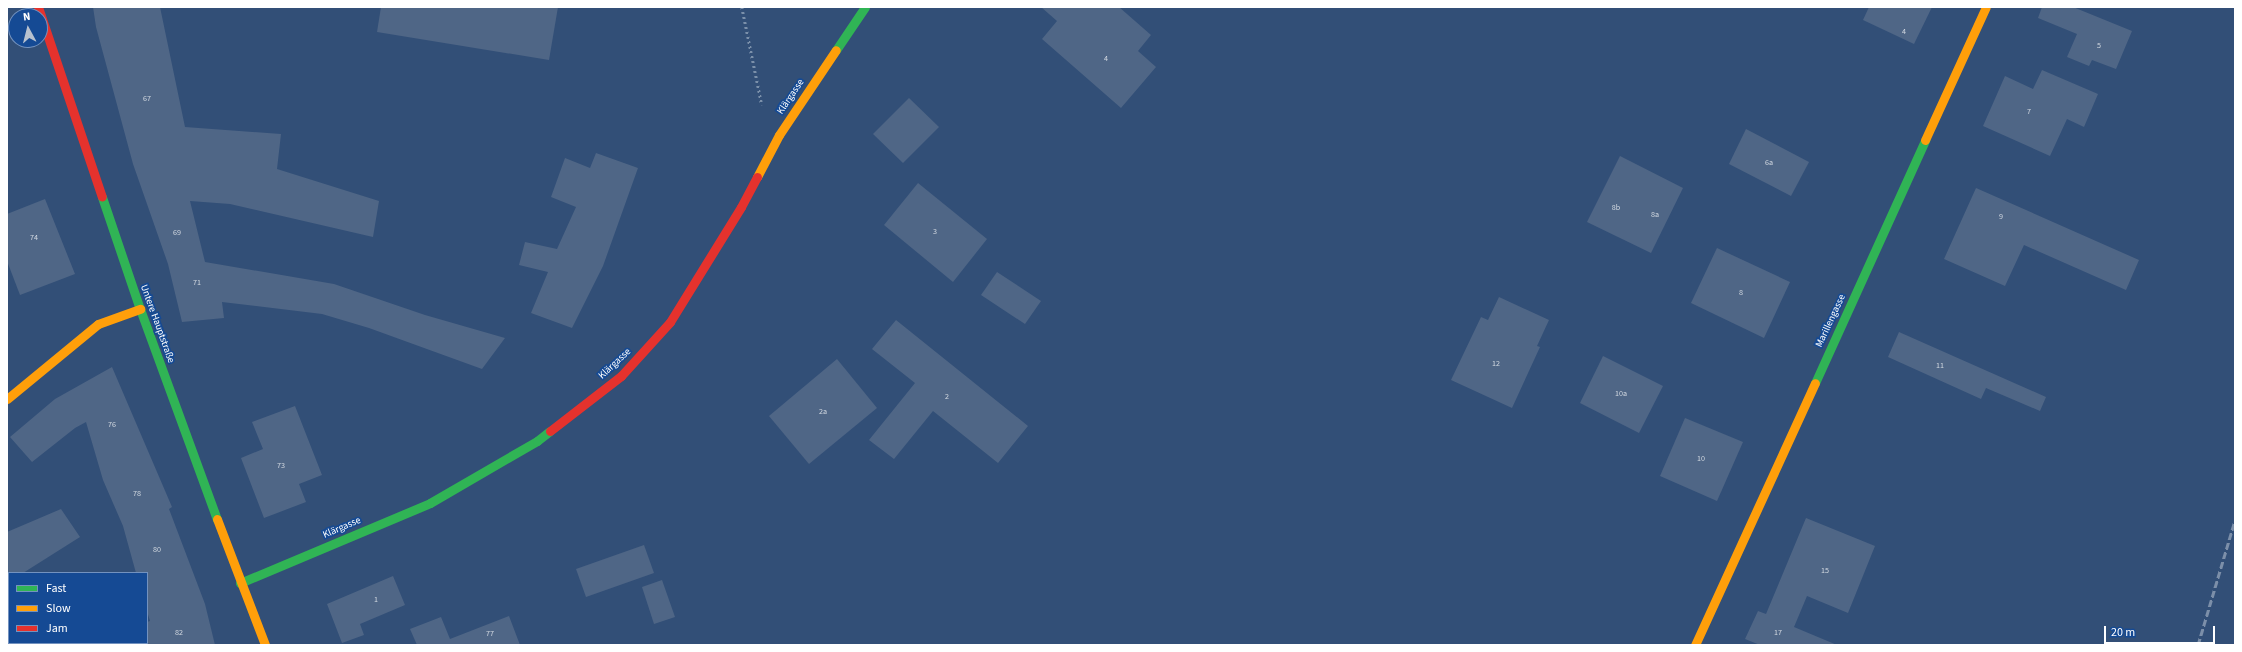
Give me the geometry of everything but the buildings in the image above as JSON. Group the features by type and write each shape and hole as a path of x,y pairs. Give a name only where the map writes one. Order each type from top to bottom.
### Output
{"street":[{"name":"Untere Hauptstraße","path":"38,7 140,309 240,583 265,645"},
{"name":"Klärgasse","path":"240,583 430,503 537,441 621,376 670,322 741,207 779,135 865,7"},
{"name":"Marillengasse","path":"1695,645 1986,7"},
{"path":"7,399 98,324 140,309"}],"path":[{"path":"742,7 762,107 779,135"}],"railway":[{"path":"2198,645 2235,520"}],"traffic: fast":[{"path":"836,50 865,7"},
{"path":"1815,383 1925,140"},
{"path":"102,197 140,309 217,519"},
{"path":"240,583 430,503 537,441 550,431"}],"traffic: slow":[{"path":"1925,140 1986,7"},
{"path":"757,177 779,135 836,50"},
{"path":"7,399 98,324 140,309"},
{"path":"1695,645 1815,383"},
{"path":"217,519 265,645"}],"traffic: jam":[{"path":"38,7 102,197"},
{"path":"550,431 621,376 670,322 741,207 757,177"}]}
